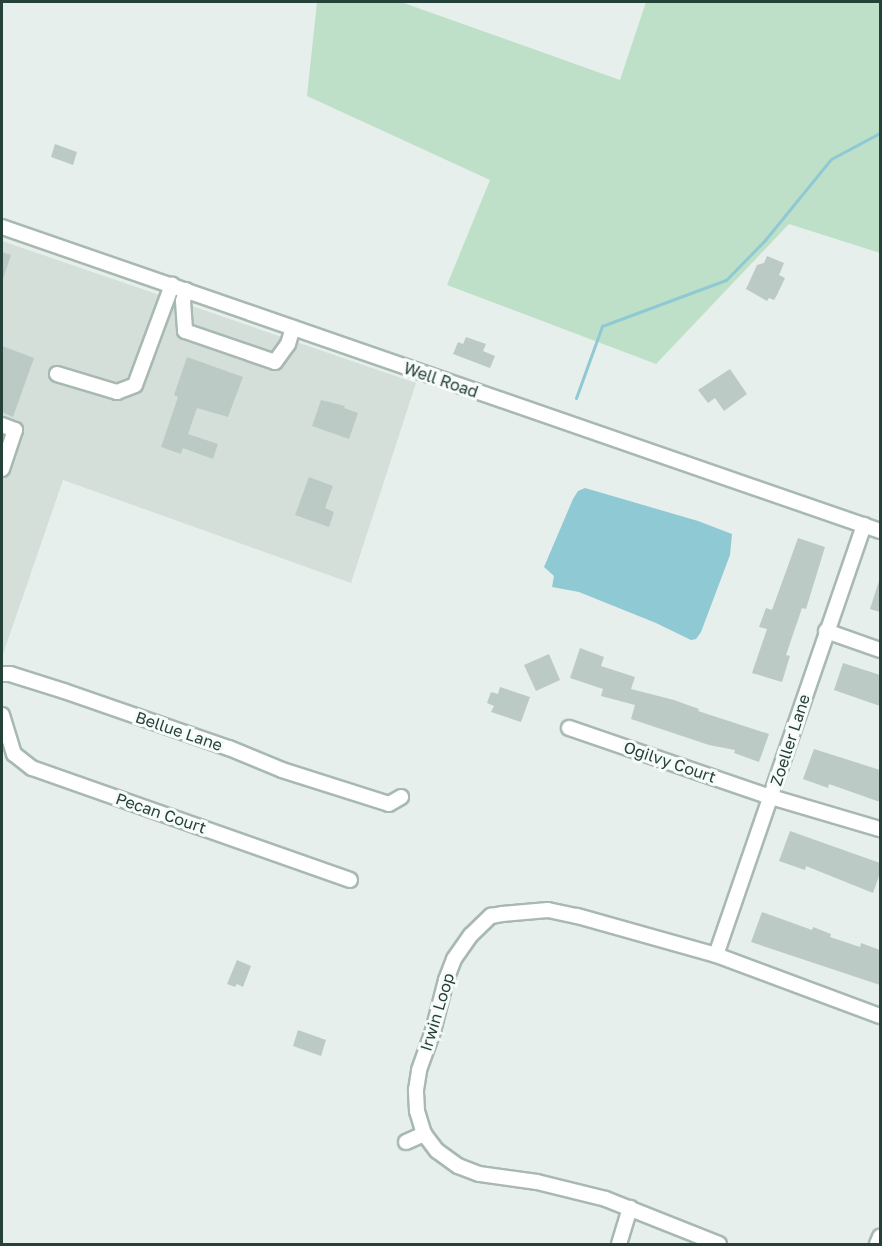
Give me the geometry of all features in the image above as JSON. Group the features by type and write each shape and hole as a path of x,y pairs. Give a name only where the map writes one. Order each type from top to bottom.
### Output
{"street":[{"name":"Well Road","path":"2,227 880,531"},
{"path":"57,374 117,393 135,385 172,285"},
{"path":"186,290 183,301 185,331 275,362 288,344 293,328"},
{"path":"2,425 15,430 2,470"},
{"name":"Zoeller Lane","path":"716,955 864,525"},
{"path":"826,632 880,650"},
{"name":"Bellue Lane","path":"2,674 10,674 64,691 229,748 282,770 388,804 401,797"},
{"name":"Pecan Court","path":"2,715 14,754 32,768 350,880"},
{"name":"Ogilvy Court","path":"569,728 771,797 880,829"},
{"name":"Irwin Loop","path":"719,1245 606,1199 537,1182 479,1174 458,1166 437,1151 424,1134 417,1111 416,1090 419,1070 434,1031 446,980 454,959 471,935 491,916 548,910 616,926 716,955 880,1016"},
{"path":"406,1142 424,1134"},
{"path":"619,1245 630,1208"},
{"path":"878,1245 880,1237"}],"shaded area":[{"path":"2,241 416,383 351,583 63,480 2,657"}],"green space":[{"path":"317,2 401,2 620,80 646,2 880,2 880,253 789,224 656,364 447,285 490,180 307,96"}],"water":[{"path":"585,488 698,521 732,534 730,555 701,632 696,639 691,640 656,623 579,592 552,587 554,576 544,567 573,499 578,491"}],"building":[{"path":"55,144 77,152 73,165 51,157"},
{"path":"2,252 11,255 3,279 2,279"},
{"path":"767,256 784,263 779,275 785,278 774,300 769,298 767,301 746,289 757,265 764,263"},
{"path":"466,337 486,344 483,351 495,356 490,368 453,354 458,342 463,344"},
{"path":"2,346 34,358 13,417 2,412"},
{"path":"187,357 243,377 228,417 197,408 188,434 218,444 213,459 183,448 181,454 161,447 178,397 174,395"},
{"path":"730,369 747,394 724,411 715,398 708,403 698,390"},
{"path":"321,400 345,406 344,408 358,413 349,439 312,426"},
{"path":"309,477 333,486 325,508 334,512 329,527 295,515"},
{"path":"798,538 825,547 806,609 802,608 786,655 790,656 782,682 752,673 767,629 759,627 766,608 772,610"},
{"path":"880,581 880,612 870,609"},
{"path":"580,648 604,657 601,666 635,677 631,689 674,700 699,709 698,711 769,734 759,762 734,753 735,750 709,745 631,719 635,705 601,696 603,689 570,678"},
{"path":"549,654 560,680 536,691 524,665"},
{"path":"843,663 880,675 880,706 834,690"},
{"path":"500,687 530,697 521,722 491,712 494,706 487,703 491,692 498,694"},
{"path":"814,749 880,770 880,802 829,784 828,788 803,779"},
{"path":"790,831 880,863 880,873 873,893 806,866 805,870 779,861"},
{"path":"762,912 812,930 813,927 831,934 830,937 860,947 861,943 880,950 880,985 751,942"},
{"path":"237,960 251,966 243,987 237,984 235,987 227,984"},
{"path":"298,1030 326,1040 321,1056 293,1046"}],"waterway":[{"path":"576,398 602,326 726,280 765,240 831,159 880,133"}]}
